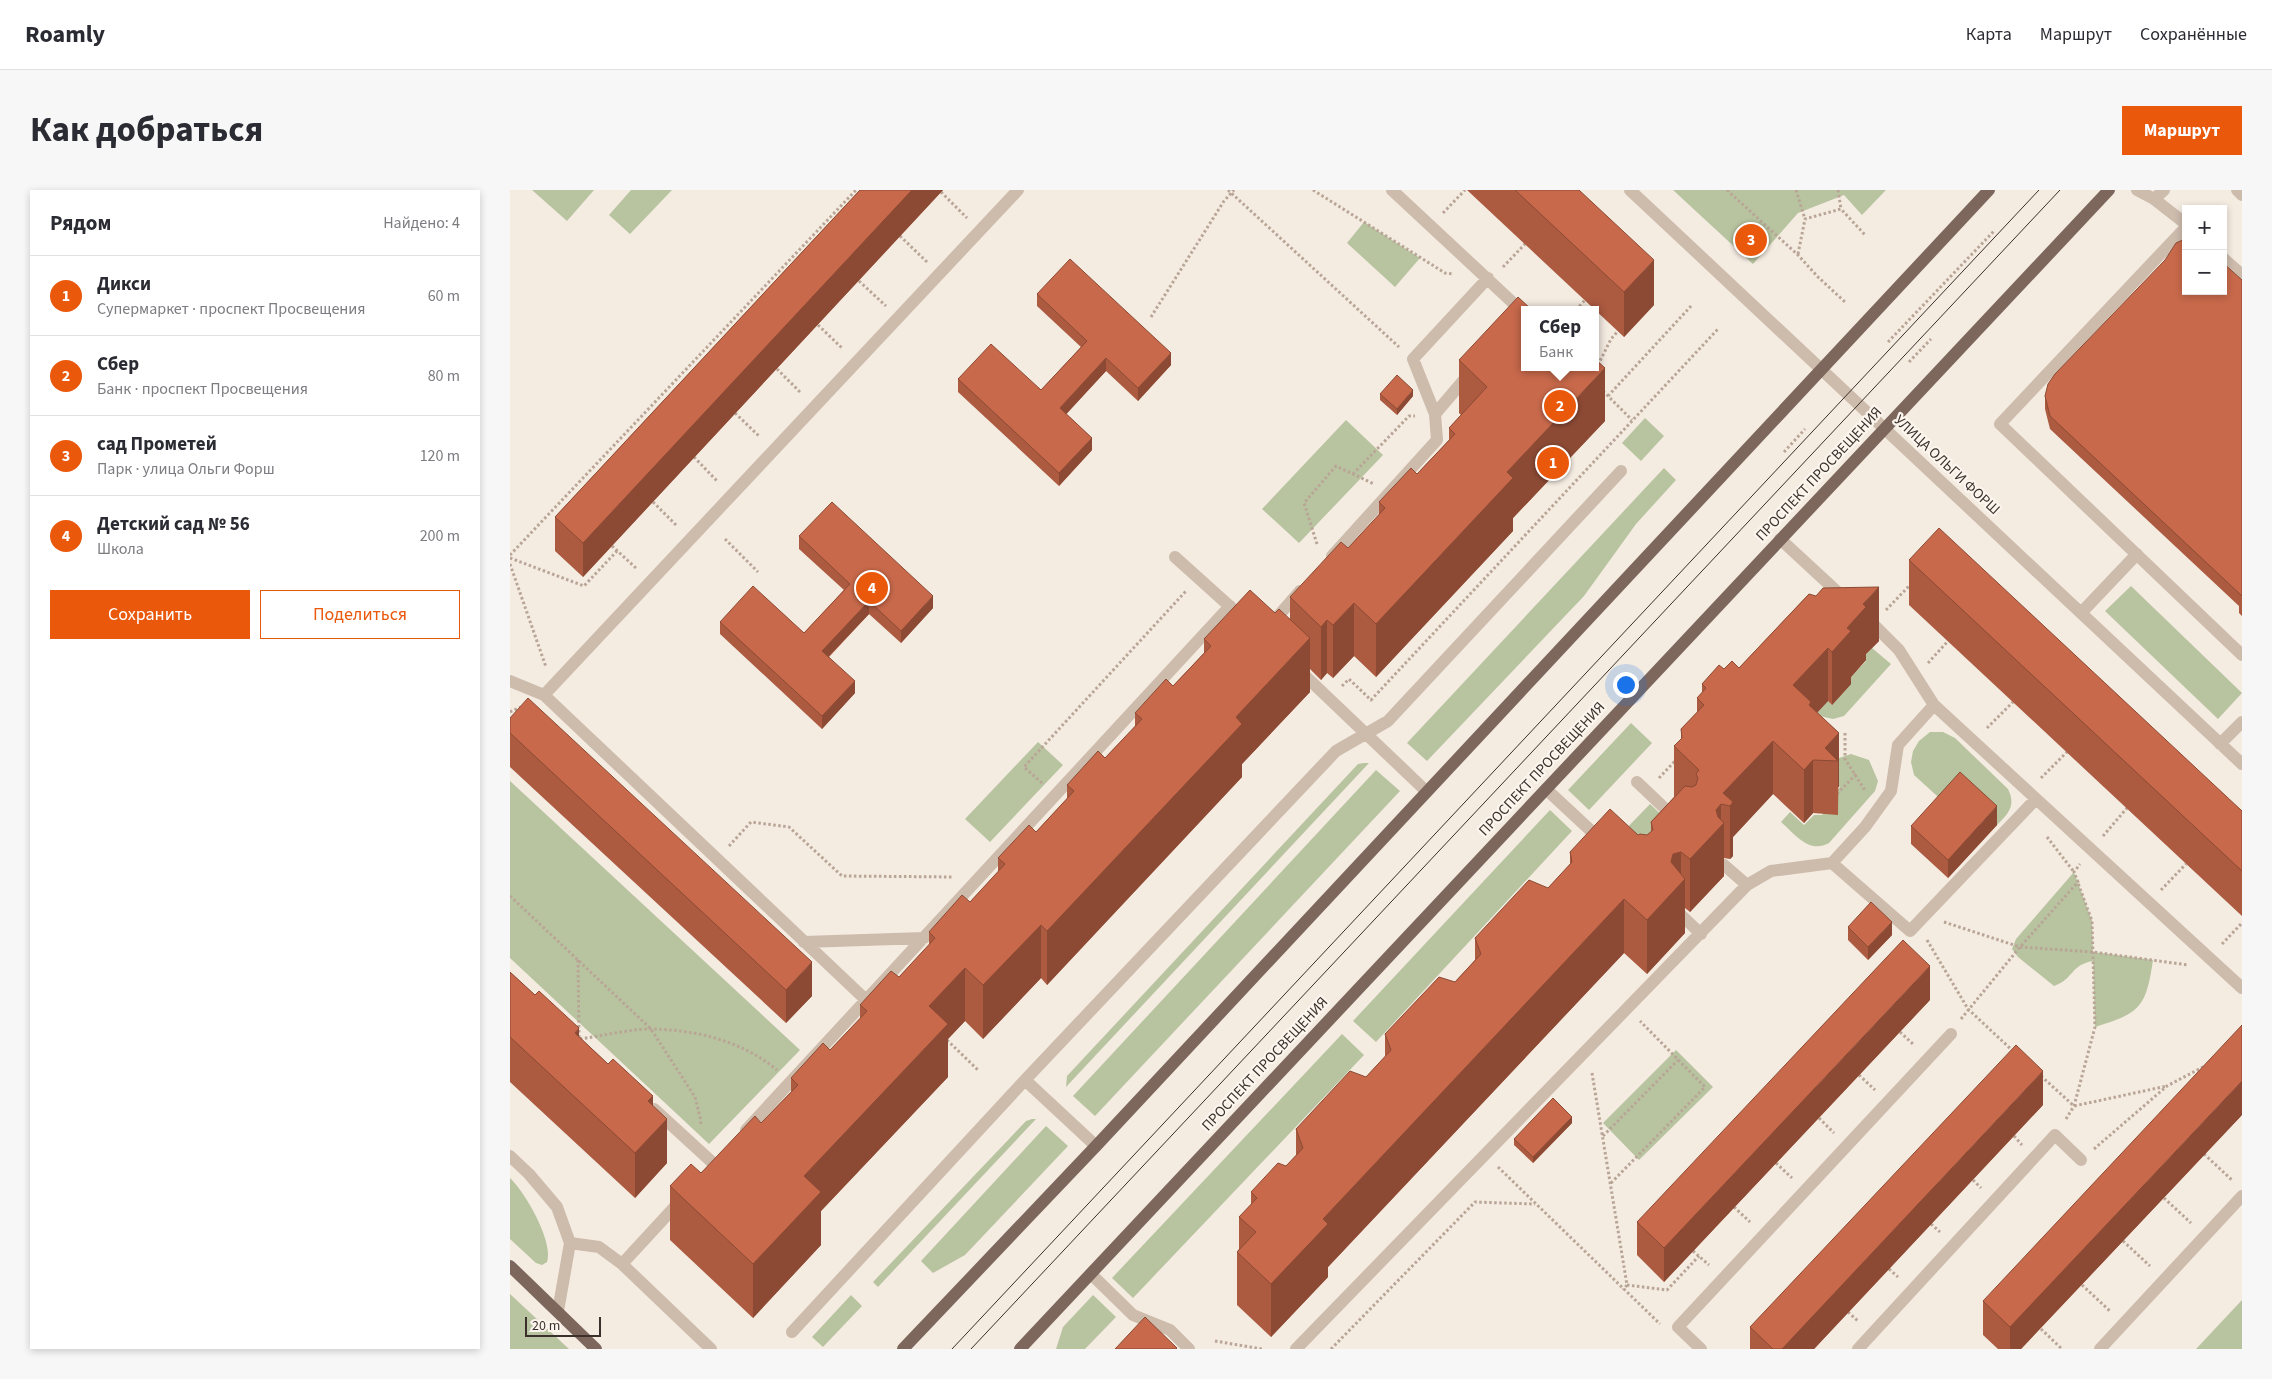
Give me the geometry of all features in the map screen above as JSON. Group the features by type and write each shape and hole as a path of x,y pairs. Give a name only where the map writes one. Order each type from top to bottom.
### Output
{"main road":[{"path":"903,1349 1096,1146 1989,190"},
{"name":"ПРОСПЕКТ ПРОСВЕЩЕНИЯ","path":"1020,1349 2109,190"},
{"path":"510,1266 596,1349"}],"street":[{"path":"544,695 1018,190"},
{"path":"1392,190 1489,279 1521,315"},
{"name":"УЛИЦА ОЛЬГИ ФОРШ","path":"1630,190 2242,764"},
{"path":"2137,190 2154,200 2182,222"},
{"path":"2154,200 2164,190"},
{"path":"2237,190 2242,195"},
{"path":"2182,229 2000,424 2242,655"},
{"path":"2227,262 2242,275"},
{"path":"1324,565 1437,440 1435,414 1413,359 1489,279"},
{"path":"1435,414 1479,364"},
{"path":"792,1332 1336,751 1388,721 1621,471"},
{"path":"1780,539 1873,623 1899,650 1934,705 1972,742 2242,988"},
{"path":"2081,614 2137,554"},
{"path":"1175,557 1247,622"},
{"path":"1262,635 1311,580"},
{"path":"739,1138 1230,606"},
{"path":"1288,659 1426,792"},
{"path":"510,681 544,695 866,1000"},
{"path":"1296,1349 1486,1156 1747,885 1771,871 1832,864 1878,811 1891,792 1898,745 1934,705"},
{"path":"2220,744 2242,722"},
{"path":"1637,782 1687,829"},
{"path":"1546,789 1612,851"},
{"path":"1832,864 1910,931 2031,796"},
{"path":"1724,865 1747,885"},
{"path":"1679,913 1701,934"},
{"path":"804,942 924,938"},
{"path":"1701,1349 1678,1327 1951,1034"},
{"path":"1026,1080 1096,1146"},
{"path":"646,1101 696,1148 711,1168 726,1152"},
{"path":"1858,1349 2055,1135 2081,1160"},
{"path":"510,1156 529,1174 557,1207 570,1243 558,1311"},
{"path":"622,1264 689,1192"},
{"path":"2100,1349 2242,1196"},
{"path":"570,1243 598,1248 622,1264 711,1349"},
{"path":"1091,1274 1134,1315 1170,1330 1189,1349"}],"path":[{"path":"617,551 584,586 510,556 856,190"},
{"path":"1313,190 1445,273 1489,279 1525,244"},
{"path":"1431,226 1465,190"},
{"path":"1727,190 1798,254 1818,278 1845,302"},
{"path":"1796,190 1805,219 1798,254"},
{"path":"1838,190 1841,209 1866,236"},
{"path":"1151,316 1231,191 1413,359"},
{"path":"941,192 979,231"},
{"path":"1805,219 1841,209"},
{"path":"1888,342 1994,231"},
{"path":"900,236 939,273"},
{"path":"859,280 898,318"},
{"path":"1580,306 1585,300"},
{"path":"1608,396 1692,305"},
{"path":"818,325 856,362"},
{"path":"1330,699 1349,679 1371,700 1718,329"},
{"path":"1599,362 1611,339 1618,331"},
{"path":"1909,362 1931,338"},
{"path":"776,369 815,406"},
{"path":"1601,389 1632,420"},
{"path":"735,413 773,451"},
{"path":"1353,474 1409,416 1435,414"},
{"path":"1784,452 1805,429"},
{"path":"694,457 731,496"},
{"path":"1324,565 1304,503 1336,466 1390,492"},
{"path":"653,502 690,539"},
{"path":"725,539 758,572"},
{"path":"612,546 650,582"},
{"path":"510,564 553,685"},
{"path":"1055,796 1024,767 1198,577"},
{"path":"1873,623 1915,580"},
{"path":"1972,742 2014,702"},
{"path":"1845,733 1845,758 1878,811"},
{"path":"2031,796 2067,752"},
{"path":"1652,785 1677,758"},
{"path":"1836,795 1856,774"},
{"path":"2055,1135 2074,1106 2095,1027 2092,921 2074,872 2127,808"},
{"path":"716,859 751,822 789,826 842,876 963,877 974,883"},
{"path":"2148,903 2186,864"},
{"path":"1951,1034 1968,1010 2020,947 2078,882"},
{"path":"510,896 651,1029 696,1097 700,1121 696,1148"},
{"path":"2017,1055 1968,1010 1927,939 1925,916 2020,947 2093,952 2221,969"},
{"path":"2208,958 2242,923"},
{"path":"578,960 580,1039 651,1029 708,1035 738,1045 762,1057 791,1081"},
{"path":"1610,1183 1705,1087 1628,1009"},
{"path":"947,1040 979,1071"},
{"path":"1588,1050 1627,1285 1624,1290"},
{"path":"1603,1136 1678,1060"},
{"path":"2081,1160 2167,1086 2212,1062"},
{"path":"2038,1074 2074,1106"},
{"path":"2074,1106 2167,1086"},
{"path":"2204,1154 2236,1184"},
{"path":"1486,1156 1665,1329"},
{"path":"2164,1198 2205,1236"},
{"path":"1331,1349 1476,1202 1535,1204"},
{"path":"2123,1241 2165,1280"},
{"path":"1627,1285 1667,1290 1699,1256"},
{"path":"2082,1285 2124,1324"},
{"path":"2041,1329 2062,1349"},
{"path":"1215,1341 1262,1349"}],"green space":[{"path":"532,190 594,190 567,221"},
{"path":"631,190 672,190 630,234 609,215"},
{"path":"1673,190 1886,190 1862,215 1844,195 1798,213 1753,264"},
{"path":"1364,222 1420,258 1395,287 1347,243"},
{"path":"1645,418 1664,436 1641,461 1622,443"},
{"path":"1346,420 1383,455 1299,543 1262,509"},
{"path":"1664,468 1676,480 1636,524 1584,596 1427,761 1407,743"},
{"path":"2131,586 2242,693 2218,719 2105,611"},
{"path":"1872,648 1891,664 1844,716 1833,719 1815,715 1828,701 1832,705 1847,681 1866,661 1863,658"},
{"path":"1631,723 1652,743 1589,810 1568,790"},
{"path":"1930,732 1943,732 1955,738 2008,789 2011,800 2010,808 1997,825 1947,805 1914,775 1911,762 1913,751 1919,741"},
{"path":"1038,742 1063,765 990,842 965,819"},
{"path":"1851,754 1869,760 1878,781 1875,791 1829,843 1815,846 1803,842 1781,822 1790,812 1804,825 1814,815 1822,815 1830,806 1826,802 1840,787 1826,773 1839,758"},
{"path":"1369,763 1066,1087 1067,1076 1358,764"},
{"path":"1376,770 1400,791 1095,1116 1073,1096"},
{"path":"510,781 800,1050 709,1144 510,958"},
{"path":"1650,804 1678,830 1650,860 1622,833"},
{"path":"1550,810 1572,831 1376,1042 1353,1021"},
{"path":"2074,872 2092,921 2093,952 2153,960 2147,989 2138,1006 2122,1017 2095,1027 2093,961 2080,966 2065,980 2054,986 2018,957 2012,949 2016,939"},
{"path":"1342,1034 1364,1055 1133,1298 1112,1278"},
{"path":"1676,1050 1713,1087 1639,1160 1603,1123"},
{"path":"1036,1119 878,1287 873,1282 1026,1121"},
{"path":"1046,1126 1068,1146 965,1255 933,1273 921,1261"},
{"path":"510,1178 530,1205 542,1230 548,1253 547,1262 542,1265 536,1263 510,1239"},
{"path":"510,1294 569,1349 510,1349"},
{"path":"851,1295 862,1306 823,1347 812,1337"},
{"path":"1093,1295 1116,1317 1085,1349 1056,1349 1063,1327"},
{"path":"2242,1300 2242,1349 2196,1349"}],"building":[{"path":"860,190 912,190 583,543 555,517"},
{"path":"1515,190 1579,190 1654,260 1624,292"},
{"path":"2182,241 2182,295 2227,295 2227,267 2242,280 2242,596 2050,416 2045,396 2048,384 2055,374 2165,260 2176,243"},
{"path":"1070,259 1171,353 1138,388 1106,358 1060,408 1092,438 1059,473 958,379 991,344 1041,390 1087,341 1037,294"},
{"path":"1518,297 1528,306 1521,306 1521,371 1599,371 1599,363 1605,368 1507,472 1513,478 1376,624 1354,603 1333,625 1327,620 1321,627 1290,597 1341,542 1348,548 1385,508 1379,502 1411,468 1417,474 1455,434 1449,428 1487,387 1459,360"},
{"path":"1397,375 1413,390 1397,409 1380,394"},
{"path":"832,502 933,596 901,631 869,601 822,651 855,681 822,716 720,622 753,586 804,633 850,584 799,536"},
{"path":"1939,528 2242,811 2242,871 1909,560"},
{"path":"1879,587 1863,604 1866,607 1847,628 1851,631 1832,652 1828,648 1793,685 1811,702 1809,705 1839,733 1825,748 1838,761 1813,760 1804,770 1773,741 1723,793 1733,802 1730,806 1721,804 1716,810 1718,817 1724,823 1690,859 1681,852 1673,854 1671,862 1685,879 1647,920 1624,899 1323,1219 1328,1224 1271,1284 1237,1252 1256,1232 1239,1217 1257,1198 1251,1192 1278,1163 1286,1166 1303,1148 1296,1129 1350,1071 1366,1077 1391,1050 1385,1034 1439,977 1455,982 1481,954 1475,938 1529,880 1548,888 1572,862 1570,852 1610,809 1638,835 1647,835 1653,830 1651,822 1685,786 1692,787 1696,785 1698,778 1696,774 1699,770 1674,746 1682,738 1681,729 1704,705 1697,698 1706,688 1702,684 1719,665 1724,669 1732,661 1739,668 1809,594 1816,596 1823,588"},
{"path":"1250,590 1275,613 1279,609 1310,638 1236,717 1242,724 1047,931 1041,925 983,985 965,968 929,1006 948,1024 804,1176 821,1192 753,1264 670,1186 691,1164 701,1173 755,1116 761,1123 798,1085 791,1078 823,1043 830,1050 867,1011 860,1005 891,971 899,977 935,938 929,932 962,895 970,902 1005,864 998,858 1029,825 1036,832 1074,791 1067,785 1098,751 1105,758 1142,719 1135,713 1166,679 1173,686 1211,646 1204,639"},
{"path":"528,698 812,962 786,990 510,733 510,718"},
{"path":"1960,772 1997,806 1948,860 1911,826"},
{"path":"1871,902 1892,922 1868,947 1848,927"},
{"path":"1903,940 1930,966 1664,1248 1637,1222"},
{"path":"510,972 535,995 539,991 579,1028 575,1033 608,1064 613,1059 653,1096 648,1101 667,1119 635,1153 510,1037"},
{"path":"2242,1025 2242,1081 2010,1327 1983,1301"},
{"path":"2016,1045 2043,1071 1782,1349 1773,1349 1750,1327"},
{"path":"1553,1098 1572,1117 1533,1157 1514,1139"},
{"path":"1145,1317 1177,1348 1176,1349 1115,1349"}],"tram line":[{"path":"952,1349 2039,190"},
{"path":"971,1349 2060,190"}],"place":[{"name":"сад Прометей","path":"1751,240"},
{"name":"Сбер","path":"1560,406"},
{"name":"Дикси","path":"1553,463"},
{"name":"Детский сад № 56","path":"872,588"}]}
